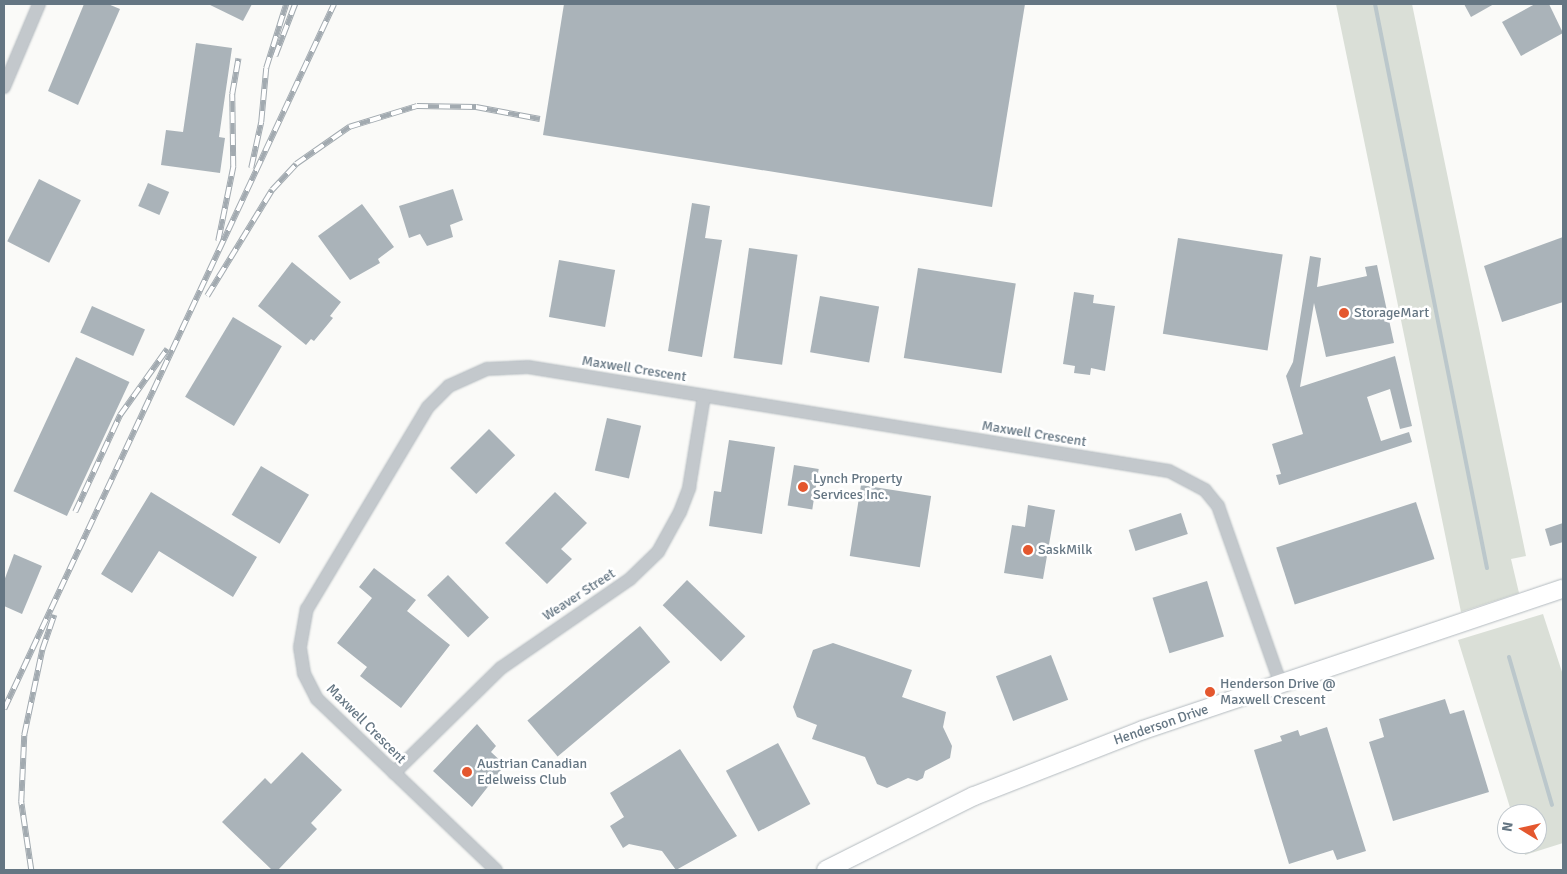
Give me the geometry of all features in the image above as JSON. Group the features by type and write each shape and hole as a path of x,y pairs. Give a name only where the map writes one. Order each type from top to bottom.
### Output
{"street":[{"path":"4,87 39,4"},
{"name":"Maxwell Crescent","path":"496,870 318,699 304,673 301,635 307,609 438,395 474,372 514,366 1164,470 1188,479 1204,490 1221,513 1281,685"},
{"name":"Weaver Street","path":"394,773 501,668 630,579 658,552 680,512 689,488 704,396"},
{"name":"Henderson Drive","path":"826,870 974,796 1143,730 1563,589"}],"shaded area":[{"path":"1336,4 1412,4 1526,556 1511,559 1519,593 1461,612"},
{"path":"1543,614 1563,675 1563,843 1547,848 1547,804 1509,804 1458,640"}],"building":[{"path":"84,4 108,4 120,9 78,105 48,91"},
{"path":"208,4 252,4 243,21"},
{"path":"564,4 1025,4 992,207 543,135"},
{"path":"1464,4 1494,4 1471,17"},
{"path":"1535,4 1549,4 1563,33 1521,56 1502,22"},
{"path":"196,43 232,48 219,137 225,138 220,173 161,165 166,130 183,132"},
{"path":"39,179 81,200 49,263 7,241"},
{"path":"148,183 169,192 159,215 138,206"},
{"path":"453,189 463,220 450,225 453,237 427,246 420,234 409,238 399,206"},
{"path":"692,203 710,206 705,238 722,240 702,357 668,351"},
{"path":"362,204 394,247 378,259 380,263 350,280 318,236"},
{"path":"1563,237 1563,302 1502,322 1484,266"},
{"path":"1178,238 1283,255 1268,350 1163,334"},
{"path":"749,248 798,255 782,365 734,358"},
{"path":"1310,256 1321,258 1317,287 1367,276 1365,267 1377,265 1394,343 1326,357 1314,303 1300,387 1395,356 1412,426 1400,429 1390,389 1367,397 1381,441 1409,432 1412,442 1279,485 1276,475 1281,474 1272,444 1303,434 1286,376 1293,362"},
{"path":"559,260 615,270 605,327 549,317"},
{"path":"292,262 341,302 330,316 333,318 314,341 311,339 306,345 258,306"},
{"path":"918,268 1016,283 1002,373 904,358"},
{"path":"1074,292 1094,295 1093,303 1115,306 1105,371 1091,368 1090,375 1074,373 1075,366 1063,364"},
{"path":"820,296 879,306 869,363 810,352"},
{"path":"92,306 145,330 133,356 80,332"},
{"path":"233,317 282,346 234,426 185,397"},
{"path":"76,357 129,382 67,516 13,491"},
{"path":"607,418 641,426 629,478 595,471"},
{"path":"489,429 515,455 476,494 450,468"},
{"path":"729,440 775,447 762,534 709,526 714,491 721,492"},
{"name":"Lynch Property Services Inc.","path":"794,465 819,469 812,509 788,505"},
{"path":"261,466 309,495 280,544 232,515"},
{"path":"861,485 931,496 920,567 850,556"},
{"path":"151,492 257,557 233,597 159,551 132,593 101,574"},
{"path":"555,492 587,523 561,549 572,559 547,584 505,543"},
{"path":"1416,502 1435,559 1295,604 1276,547"},
{"name":"SaskMilk","path":"1028,505 1055,510 1043,579 1004,573 1012,525 1025,527"},
{"path":"1181,513 1188,534 1135,551 1129,530"},
{"path":"1563,523 1563,542 1550,546 1545,529"},
{"path":"14,554 42,566 22,614 4,606 4,581"},
{"path":"374,568 416,600 407,611 450,645 401,708 360,676 367,667 337,643 372,598 359,587"},
{"path":"448,575 489,617 468,638 427,595"},
{"path":"687,580 745,636 721,661 663,605"},
{"path":"1207,581 1224,636 1169,653 1152,598"},
{"path":"640,626 670,662 558,756 527,720"},
{"path":"833,643 912,670 902,697 946,712 943,727 952,746 950,758 925,771 923,778 917,781 908,778 887,788 877,784 865,757 812,739 817,725 797,717 793,707 813,650"},
{"path":"1051,655 1068,700 1013,721 996,676"},
{"path":"1445,699 1450,714 1464,710 1489,792 1393,821 1369,742 1384,737 1379,719"},
{"name":"Austrian Canadian Edelweiss Club","path":"477,724 496,746 491,752 505,765 472,807 433,771"},
{"path":"1327,727 1366,851 1337,860 1333,850 1289,864 1254,750 1282,741 1280,736 1298,730 1300,736"},
{"path":"778,743 810,804 758,832 726,771"},
{"path":"680,749 737,836 676,870 662,851 629,844 623,848 610,826 624,817 610,793"},
{"path":"302,752 342,790 311,823 317,829 278,870 272,870 222,822 265,778 271,784"}],"waterway":[{"path":"1375,4 1487,568"},
{"path":"1509,657 1552,805"}],"railway":[{"path":"251,168 261,122 266,68 286,4"},
{"path":"275,56 295,4"},
{"path":"4,709 334,4"},
{"path":"218,241 233,167 232,94 238,59"},
{"path":"207,296 272,190 296,164 349,127 417,106 476,107 540,119"},
{"path":"75,512 120,415 167,349"},
{"path":"31,870 21,802 24,735 42,650 54,615"}],"place":[{"name":"StorageMart","path":"1344,313"},
{"name":"Lynch Property Services Inc.","path":"803,487"},
{"name":"SaskMilk","path":"1028,550"},
{"name":"Henderson Drive @ Maxwell Crescent","path":"1210,692"},
{"name":"Austrian Canadian Edelweiss Club","path":"467,772"}]}
